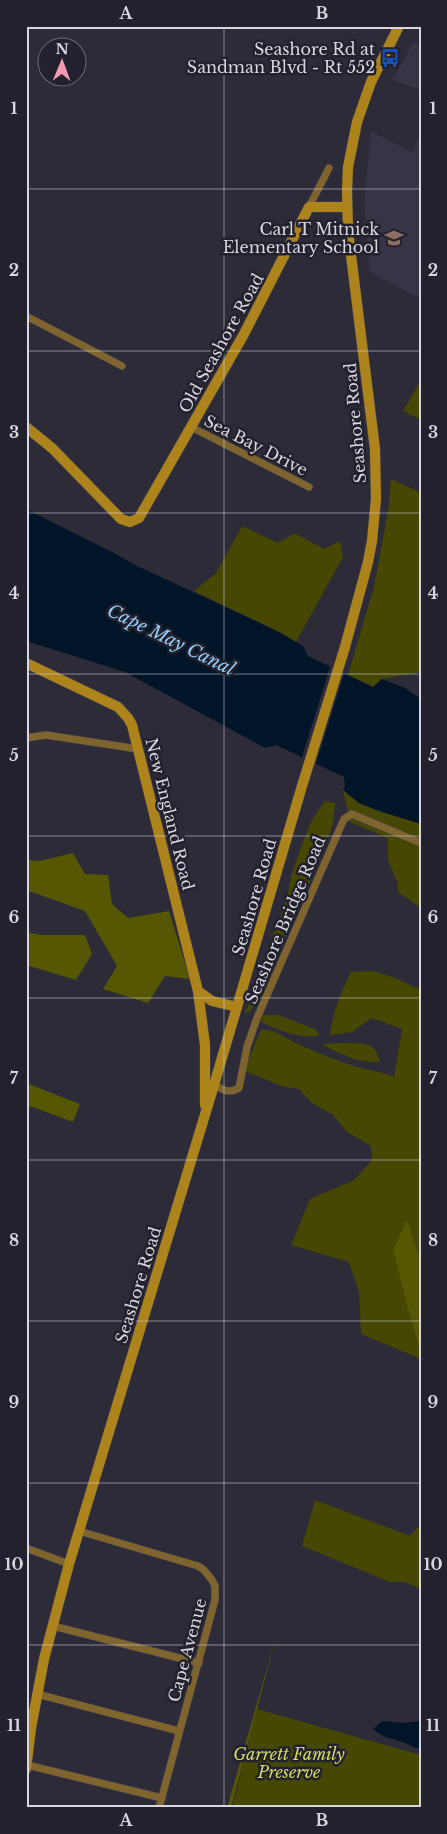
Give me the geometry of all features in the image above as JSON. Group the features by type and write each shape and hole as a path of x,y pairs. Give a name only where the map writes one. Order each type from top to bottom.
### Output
{"main road":[{"name":"Seashore Road","path":"26,1769 37,1694 69,1564 345,647 368,562 376,498 375,448 347,207 348,168 357,122 366,95 399,26"},
{"path":"309,207 347,207"},
{"name":"Old Seashore Road","path":"26,427 52,448 121,519 135,521 142,515 244,334 309,207"},
{"name":"New England Road","path":"26,663 118,707 128,718 138,749 198,991 205,1045 204,1116"},
{"path":"198,991 212,1001 237,1007"}],"street":[{"path":"309,207 329,168"},
{"path":"26,316 122,366"},
{"name":"Sea Bay Drive","path":"191,428 309,486"},
{"path":"26,738 46,735 138,749"},
{"name":"Seashore Bridge Road","path":"214,1085 227,1092 232,1092 239,1088 247,1047 257,1018 344,819 352,814 421,843"},
{"name":"Cape Avenue","path":"80,1531 198,1566 209,1574 215,1586 215,1600 159,1808"},
{"path":"26,1548 69,1564"},
{"path":"53,1626 199,1663"},
{"path":"37,1694 179,1731"},
{"path":"27,1765 162,1798"}],"shaded area":[{"path":"413,42 421,46 421,90 393,80"},
{"name":"Carl T Mitnick Elementary School","path":"371,131 412,152 421,134 421,299 370,272 364,204"},
{"path":"73,853 85,874 108,875 112,904 128,918 169,911 190,979 165,976 148,1003 103,989 117,966 85,911 26,890 26,860 39,861"},
{"path":"26,932 41,935 85,935 92,954 76,980 26,965"},
{"path":"26,1083 80,1104 73,1122 30,1106 26,1117"},
{"path":"407,1220 421,1262 421,1346 418,1343 406,1303 393,1250"},
{"path":"276,1637 231,1808 227,1808"}],"green space":[{"path":"421,380 421,420 403,411"},
{"path":"391,479 421,493 421,672 382,679 373,687 348,675 374,587 389,506"},
{"path":"242,526 278,543 294,533 324,549 340,541 343,557 296,642 194,591 216,573"},
{"path":"343,790 359,803 421,824 421,908 398,892 398,884 388,860 388,838 350,822"},
{"path":"325,801 335,803 333,824 322,854 279,952 268,984 251,1010 245,1014 287,899 291,877 299,852 312,820"},
{"path":"373,971 396,978 418,989 421,981 421,1258 393,1250 406,1303 418,1342 421,1346 421,1359 361,1334 359,1292 349,1262 291,1245 310,1199 354,1180 372,1160 371,1146 347,1132 333,1115 312,1103 299,1089 282,1086 245,1071 261,1030 265,1030 274,1032 336,1060 394,1077 402,1029 372,1018 352,1032 330,1035 338,1003 351,972"},
{"path":"262,1015 278,1015 315,1029 319,1034 318,1036 311,1037 281,1031 261,1022"},
{"path":"361,1043 371,1046 375,1049 380,1062 350,1058 322,1044"},
{"path":"315,1500 410,1536 421,1524 421,1589 405,1582 390,1582 302,1546"},
{"name":"Garrett Family Preserve","path":"257,1709 421,1755 421,1808 232,1808"}],"water":[{"name":"Cape May Canal","path":"26,509 135,565 279,632 303,646 308,656 373,687 382,679 405,688 421,699 421,824 359,803 343,790 345,786 344,777 276,745 265,748 125,672 26,641"},
{"path":"382,1721 404,1723 421,1721 421,1748 376,1732 373,1729"}],"pier":[{"path":"331,664 345,671 315,767 301,760"}],"place":[{"name":"Seashore Rd at Sandman Blvd - Rt 552","path":"390,58"},
{"name":"Carl T Mitnick Elementary School","path":"394,238"}]}
